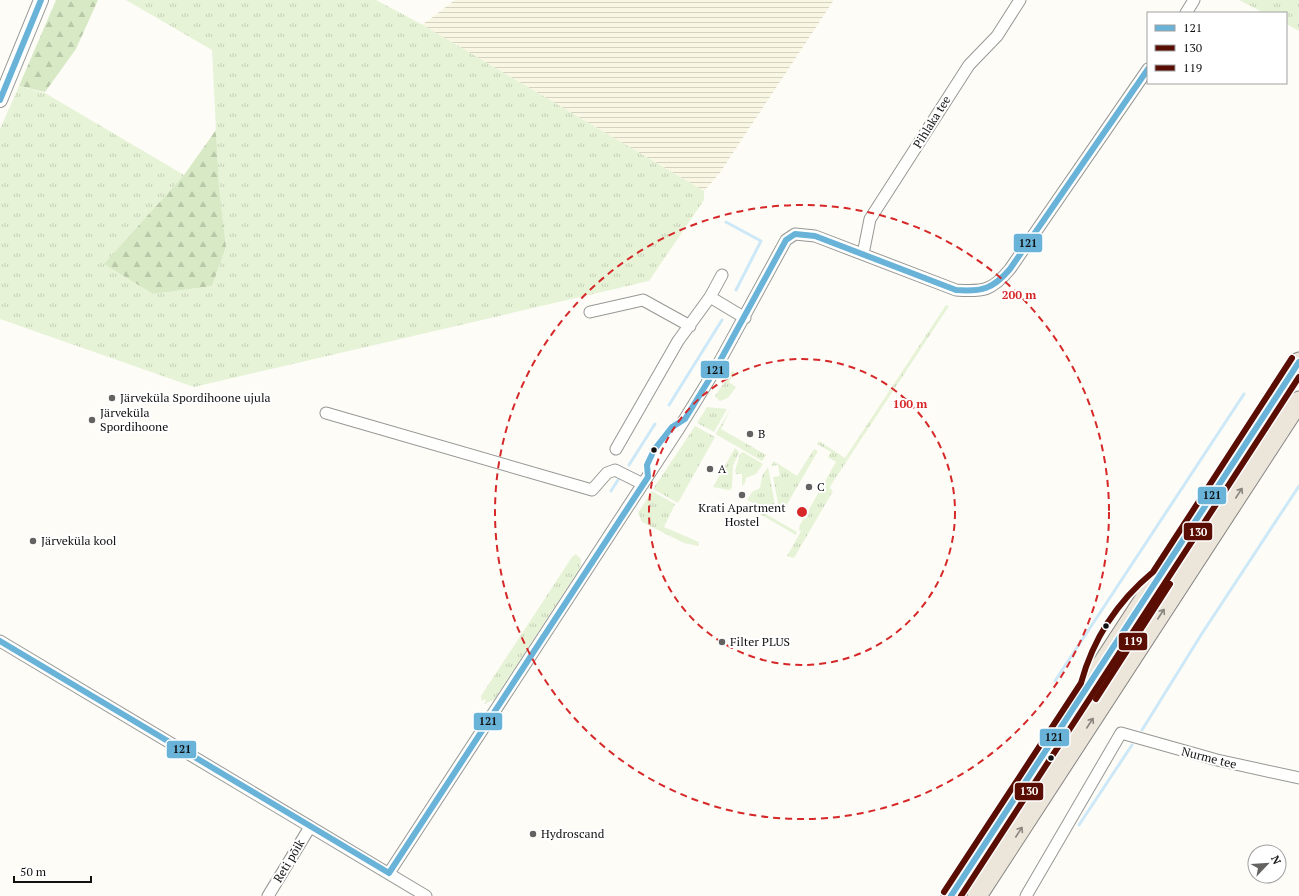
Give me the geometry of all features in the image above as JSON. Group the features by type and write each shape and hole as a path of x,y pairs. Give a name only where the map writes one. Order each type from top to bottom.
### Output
{"highway":[{"path":"951,896 1299,362"},
{"path":"977,896 1299,401"}],"street":[{"path":"0,100 41,0"},
{"name":"Pihlaka tee","path":"863,254 870,219 969,65 997,36 1020,0"},
{"path":"1187,12 1194,0"},
{"path":"389,873 643,484 715,370 745,318 786,240 796,234 816,236 956,290 977,292 985,290 995,285 1010,269 1147,70"},
{"path":"616,449 678,341 710,297 722,275"},
{"path":"710,297 745,318"},
{"path":"590,312 643,300 690,326"},
{"path":"326,413 592,490 606,473 615,470 643,484"},
{"path":"0,641 426,896"},
{"name":"Nurme tee","path":"1026,896 1121,733 1217,760 1299,778"},
{"name":"Reti põik","path":"268,896 310,827"}],"shaded area":[{"path":"455,0 834,0 719,174 704,191 422,25"}],"green space":[{"path":"56,0 98,0 76,49 45,92 19,86"},
{"path":"126,0 376,0 423,25 704,191 704,200 649,281 194,387 0,319 0,129 19,86 45,93 184,175 105,264 153,294 212,286 226,247 219,190 212,50"},
{"path":"1239,0 1299,0 1299,31 1287,25 1287,12 1262,12"},
{"path":"216,130 219,188 226,247 212,286 153,294 104,264 184,175"},
{"path":"946,305 949,306 831,485 830,488 833,491 794,558 787,556 801,531 799,530 800,525 836,462 828,457 831,452 817,444 819,441 845,458"},
{"path":"732,371 735,372 729,382 736,387 728,398 720,401 715,396"},
{"path":"707,407 727,409 714,432 697,423"},
{"path":"730,410 721,429 766,455 762,461 717,435 716,433"},
{"path":"695,426 715,437 678,503 653,489"},
{"path":"735,448 739,452 733,466 732,488 729,490 713,487"},
{"path":"814,449 818,451 782,513 779,508 773,477 780,476 778,465 771,466 774,461 797,476"},
{"path":"743,452 763,464 756,474 746,478 745,483 742,486 742,474 736,474 735,471 740,454"},
{"path":"768,467 776,510 774,514 747,500 752,492 760,488 762,476"},
{"path":"652,491 675,504 664,527 699,542 698,546 684,543 642,522 638,513"},
{"path":"747,503 797,532 796,535 746,506"},
{"path":"576,554 581,559 580,568 494,700 484,704 486,700 484,699 482,702 481,696 572,557"},
{"path":"1102,688 966,896 962,896 1094,692"}],"waterway":[{"path":"726,222 761,241 736,290"},
{"path":"669,405 722,320"},
{"path":"1055,681 1244,394"},
{"path":"629,465 655,424"},
{"path":"611,491 618,480"},
{"path":"1142,730 1201,635 1299,486"},
{"path":"1079,825 1132,745"}],"transit line":[{"name":"121","path":"0,100 41,0"},
{"name":"121","path":"0,641 389,873 648,477 647,465 654,450 672,427 685,419 715,370 786,240 795,234 815,236 956,290 980,290 986,288 998,281 1010,269 1147,70"},
{"name":"119","path":"944,892 1081,683 1092,651 1108,622 1129,595 1153,572 1292,358"},
{"name":"121","path":"951,896 1299,362"},
{"name":"130","path":"961,896 1299,377"},
{"name":"119","path":"1096,699 1170,584"}],"place":[{"name":"Järveküla Spordihoone ujula","path":"112,398"},
{"name":"Järveküla Spordihoone","path":"92,420"},
{"name":"B","path":"750,434"},
{"name":"A","path":"710,469"},
{"name":"C","path":"809,487"},
{"name":"Krati Apartment Hostel","path":"742,495"},
{"name":"Järveküla kool","path":"33,541"},
{"name":"Filter PLUS","path":"722,642"},
{"name":"Hydroscand","path":"533,834"}]}
